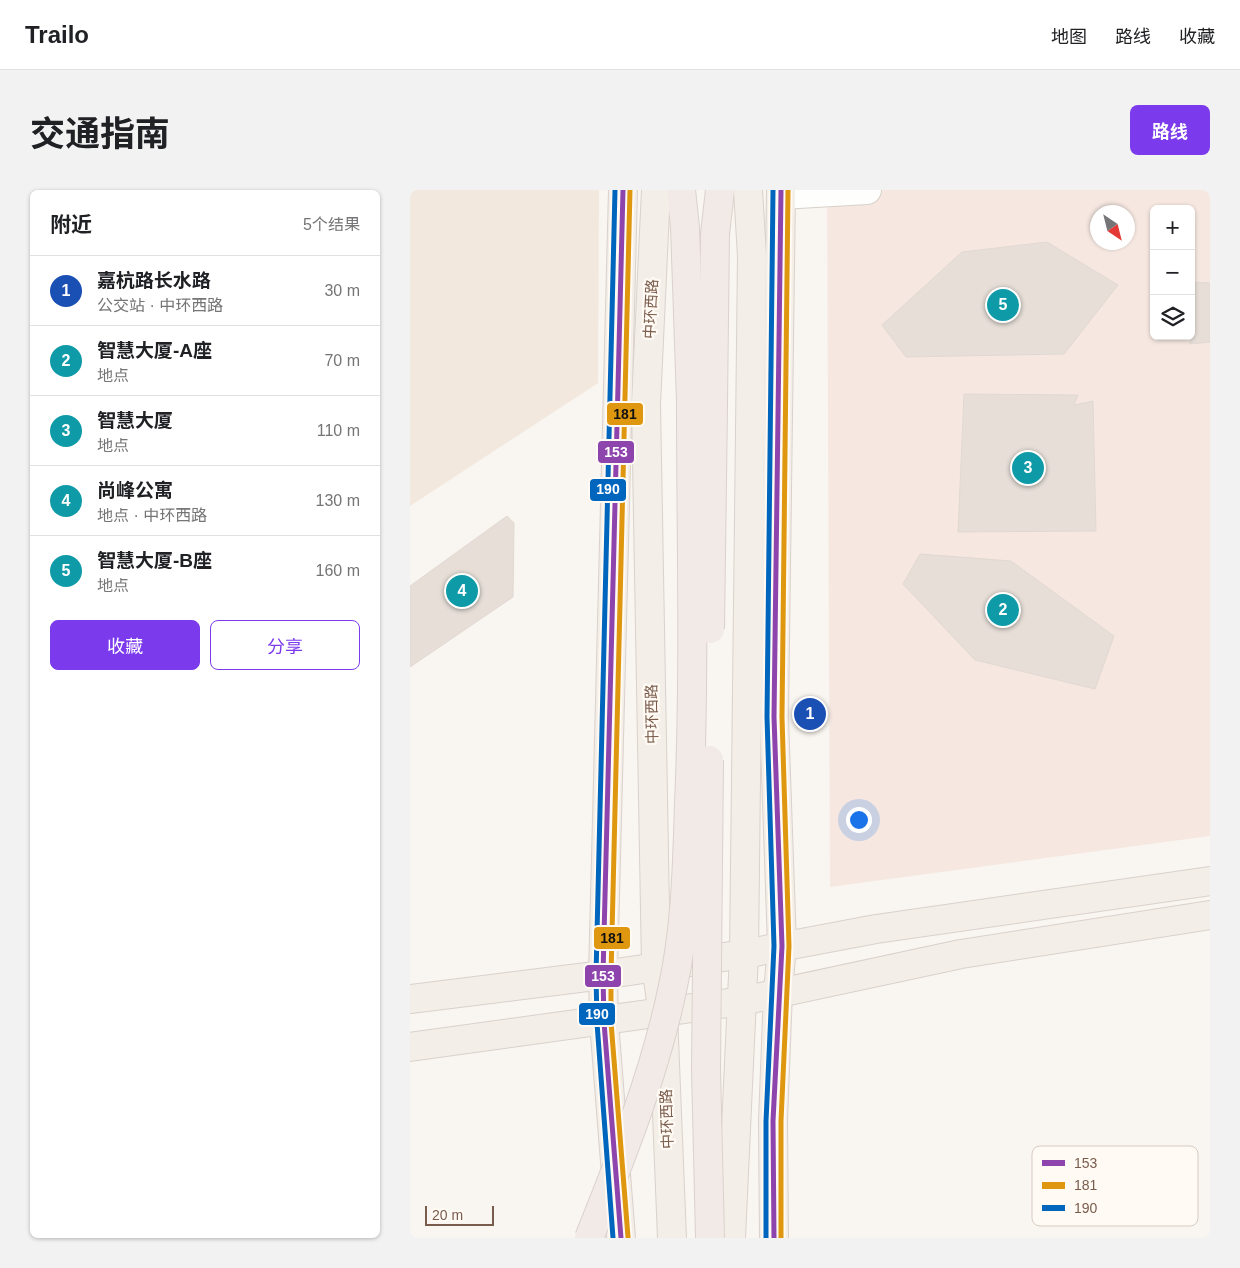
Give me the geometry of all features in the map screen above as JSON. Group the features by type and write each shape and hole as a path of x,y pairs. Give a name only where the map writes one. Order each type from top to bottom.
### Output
{"highway":[{"path":"681,190 702,403 706,1069 710,1238"},
{"path":"589,1238 621,1158 655,1061 673,986 685,916 702,403 714,234 720,190"}],"main road":[{"path":"621,1238 604,1022 603,976 623,190"},
{"name":"中环西路","path":"656,190 646,404 656,966 663,1014 672,1238"},
{"path":"731,1238 744,954 752,256 748,190"},
{"path":"774,1238 774,1121 778,992 782,946 774,718 781,193"},
{"path":"410,999 603,976 656,966 744,954 876,929 1210,882"},
{"path":"410,1047 663,1014 742,1001 961,954 1210,915"}],"street":[{"path":"781,193 867,190"}],"shaded area":[{"path":"410,190 599,190 598,383 410,506"},
{"path":"827,190 1210,190 1210,836 830,887"}],"building":[{"path":"1047,242 1118,285 1064,354 906,357 882,325 962,252"},
{"path":"1195,282 1210,283 1210,342 1190,344 1190,340 1195,340"},
{"path":"964,394 1078,395 1074,405 1093,401 1096,531 958,532"},
{"path":"507,516 514,523 513,597 410,667 410,586"},
{"path":"920,554 1011,561 1114,636 1095,689 975,660 903,584"}],"transit line":[{"name":"190","path":"613,1238 597,1023 596,975 615,190"},
{"name":"153","path":"621,1238 604,1022 603,975 623,190"},
{"name":"181","path":"628,1237 611,1022 611,975 630,190"},
{"name":"190","path":"766,1238 766,1121 774,946 767,717 773,190"},
{"name":"153","path":"774,1238 773,1121 782,946 774,717 781,190"},
{"name":"181","path":"781,1238 781,1121 789,946 782,717 788,190"}],"place":[{"name":"智慧大厦-B座","path":"1003,305"},
{"name":"智慧大厦","path":"1028,468"},
{"name":"尚峰公寓","path":"462,591"},
{"name":"智慧大厦-A座","path":"1003,610"},
{"name":"嘉杭路长水路","path":"810,714"}]}
